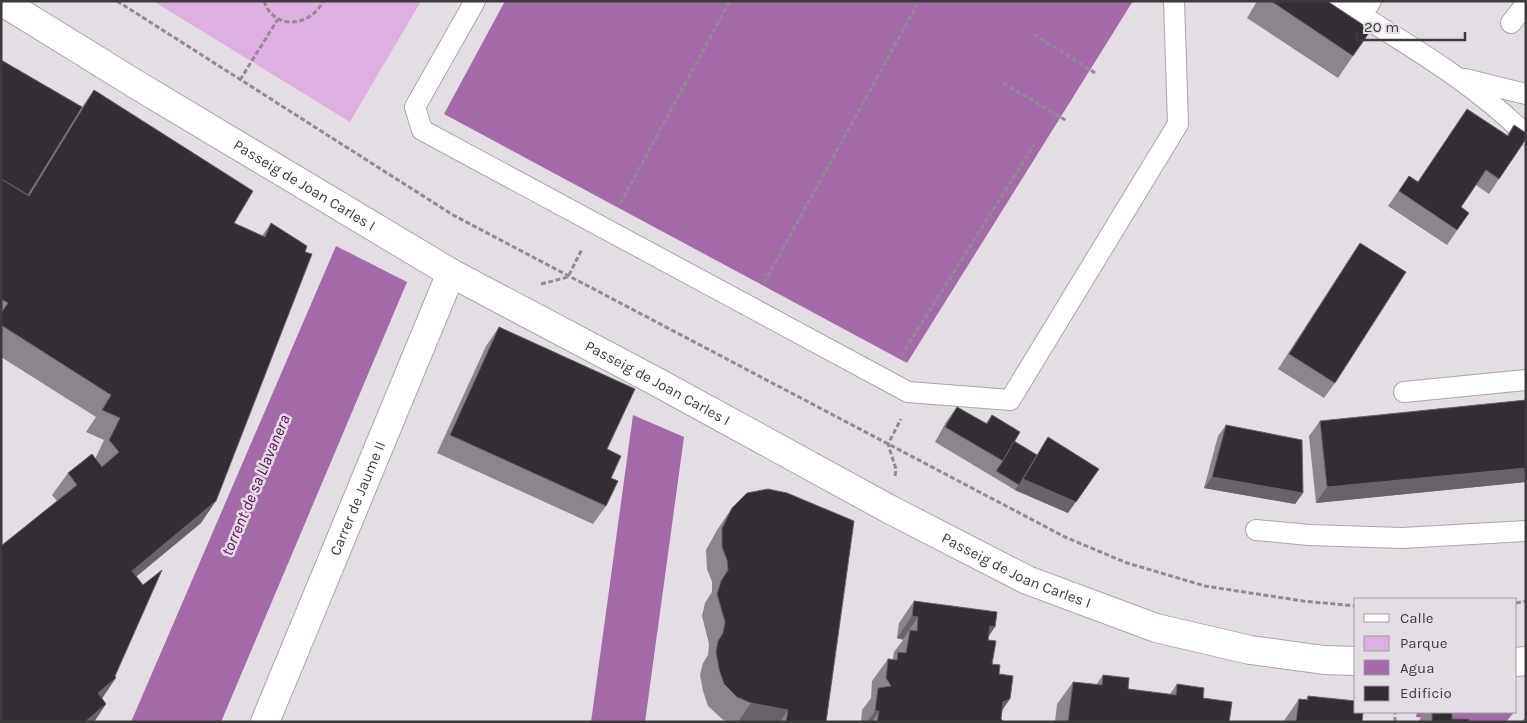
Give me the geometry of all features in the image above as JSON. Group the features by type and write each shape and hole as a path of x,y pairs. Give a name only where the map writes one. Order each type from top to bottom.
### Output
{"street":[{"name":"Passeig de Joan Carles I","path":"1,2 451,273 666,387 889,509 1027,580 1156,628 1250,650 1324,660 1354,662"},
{"name":"Carrer de Jaume II","path":"265,722 451,273"}],"lane":[{"path":"475,1 415,107 422,130 908,392 1010,400 1178,124 1174,1"},
{"path":"1338,1 1366,9 1505,114 1526,135"},
{"path":"1511,24 1526,4"},
{"path":"1458,77 1526,94"},
{"path":"1404,392 1526,380"},
{"path":"1256,530 1308,536 1402,538 1526,531"}],"path":[{"path":"118,1 453,215 1065,537 1127,563 1205,586 1303,601 1354,606"},
{"path":"264,1 270,13 278,19 293,22 308,19 317,12 323,1"},
{"path":"616,211 730,1"},
{"path":"760,290 916,5"},
{"path":"240,80 278,19"},
{"path":"1034,34 1095,73"},
{"path":"1003,82 1067,121"},
{"path":"899,358 1034,145"},
{"path":"509,305 516,290 568,277 596,224"},
{"path":"889,509 896,469 888,444 905,411 908,392"}],"green space":[{"path":"153,1 421,1 350,122"}],"water":[{"path":"505,1 1133,1 907,363 444,114"},
{"name":"torrent de sa Llavanera","path":"336,246 407,282 221,722 131,722"},
{"path":"633,415 684,437 645,722 591,722"},
{"path":"1417,713 1513,713 1506,722 1451,722 1416,717"}],"building":[{"path":"1271,1 1327,1 1371,30 1353,56"},
{"path":"1,60 82,107 28,195 1,179"},
{"path":"94,90 253,191 234,223 265,237 271,223 307,246 305,252 312,254 216,501 132,571 143,585 162,570 115,676 116,678 98,693 106,704 85,722 1,722 1,546 77,485 68,473 92,454 102,467 119,452 109,440 120,418 102,410 111,395 1,325 1,313 8,303 1,299 1,179 29,196"},
{"path":"1467,109 1508,136 1514,125 1526,133 1526,139 1499,179 1486,170 1461,207 1469,213 1457,230 1399,191 1409,176 1418,182"},
{"path":"1360,243 1406,272 1335,383 1289,354"},
{"path":"499,327 635,389 607,449 621,456 611,478 618,481 606,506 450,435"},
{"path":"1526,400 1526,468 1327,487 1320,421"},
{"path":"957,407 987,424 992,415 1020,432 1003,461 945,427"},
{"path":"1226,425 1302,440 1303,493 1212,477"},
{"path":"1048,437 1099,469 1076,502 1023,479"},
{"path":"1014,441 1037,455 1019,485 996,471"},
{"path":"768,489 787,493 854,521 826,722 786,722 788,710 751,703 737,697 724,684 719,669 716,652 725,622 717,594 721,581 728,570 727,560 722,547 722,528 732,508 747,493"},
{"path":"914,601 997,612 995,627 990,626 988,640 996,641 992,664 1000,665 999,674 1013,676 1010,699 1003,702 1001,719 1004,722 877,722 879,711 875,711 878,688 891,686 886,678 888,659 897,660 898,652 906,653 910,630 917,631 918,617 912,616"},
{"path":"1103,675 1129,678 1128,689 1176,695 1177,684 1204,688 1203,698 1232,702 1229,722 1068,722 1073,682 1102,685"},
{"path":"1308,696 1354,701 1354,713 1363,713 1362,722 1296,722 1299,699 1308,700"},
{"path":"1432,713 1452,713 1452,719 1469,719 1468,722 1432,722"}]}
